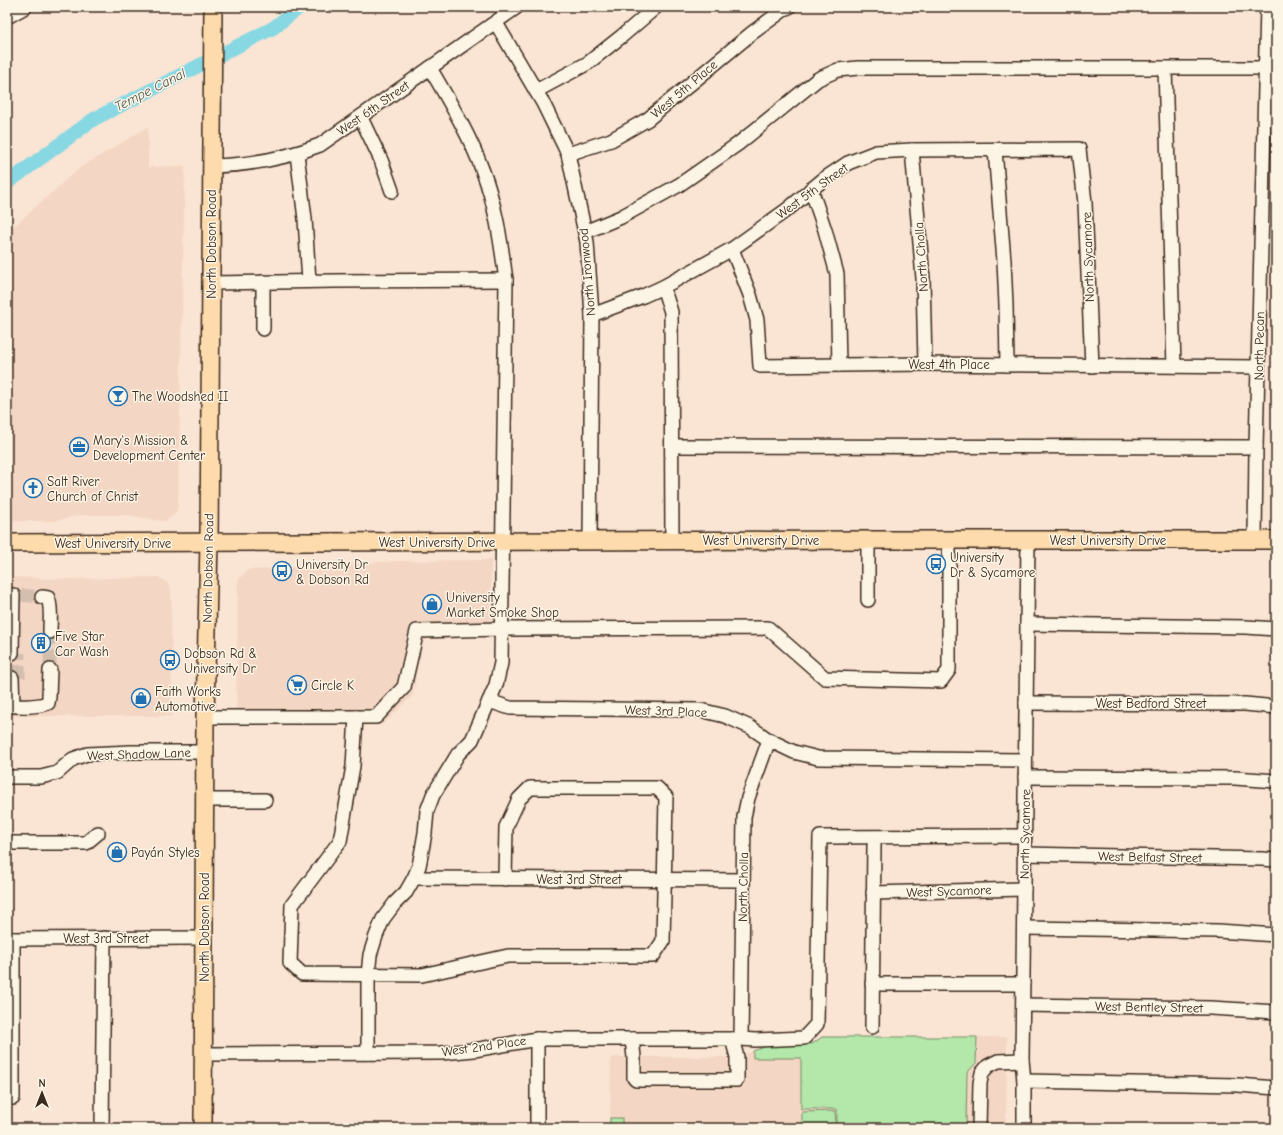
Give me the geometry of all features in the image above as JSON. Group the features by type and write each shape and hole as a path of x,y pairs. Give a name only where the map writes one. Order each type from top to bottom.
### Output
{"main road":[{"name":"North Dobson Road","path":"203,1128 205,717 209,542 213,7"},
{"name":"West University Drive","path":"7,543 1276,540"}],"street":[{"path":"7,17 24,7"},
{"name":"West 6th Street","path":"212,166 250,164 268,161 297,154 320,145 361,118 517,7"},
{"path":"536,91 588,63 656,7"},
{"name":"West 5th Place","path":"568,154 612,140 648,119 752,33 789,7"},
{"name":"North Pecan","path":"1255,540 1267,7"},
{"name":"North Ironwood","path":"496,23 536,91 568,154 587,242 592,315 590,541"},
{"path":"368,1053 368,975 370,955 383,919 395,903 406,892 414,878 419,866 427,811 433,795 458,754 472,740 496,685 501,663 504,541 506,280 501,242 492,203 482,170 467,135 430,68"},
{"path":"585,232 621,217 679,185 738,144 818,79 838,70 858,68 1266,68"},
{"path":"1165,68 1174,366"},
{"path":"361,118 381,160 392,191"},
{"name":"West 5th Street","path":"592,315 663,287 732,249 788,209 824,179 848,163 876,152 912,150 1079,149"},
{"name":"North Sycamore","path":"1079,149 1085,203 1092,366"},
{"name":"North Cholla","path":"912,150 923,278 925,364"},
{"path":"995,150 1004,261 1007,365"},
{"path":"297,154 310,281"},
{"path":"811,189 838,274 839,365"},
{"name":"West 4th Place","path":"732,249 750,295 757,320 760,366 925,364 1258,367"},
{"path":"211,283 506,280"},
{"path":"263,282 263,329"},
{"path":"663,287 671,312 672,541"},
{"path":"672,446 1256,447"},
{"path":"868,540 868,600"},
{"path":"205,717 376,717 404,687 417,631 502,629 768,628 825,678 941,681 949,670 949,540"},
{"name":"North Sycamore","path":"1024,1128 1024,1081 1022,1060 1028,540"},
{"path":"16,653 17,595"},
{"path":"42,597 48,598 49,602 50,632"},
{"path":"1027,624 1276,628"},
{"path":"16,678 13,704 43,705 48,703 49,698 50,670"},
{"name":"West 3rd Place","path":"489,700 510,708 700,710 725,716 750,727 769,740 794,752 818,758 1026,760"},
{"name":"West Bedford Street","path":"1026,702 1245,704 1276,707"},
{"path":"356,717 354,766 340,841 292,905 290,964 302,974 422,975 508,956 653,956 663,941 666,797 657,788 530,788 519,799 506,827 505,879"},
{"name":"North Cholla","path":"632,1039 634,1078 636,1080 737,1080 736,1039 743,880 744,817 748,798 769,740"},
{"name":"West Shadow Lane","path":"7,777 41,778 57,773 73,759 87,754 131,752 205,752"},
{"path":"1025,777 1235,778 1276,781"},
{"path":"205,800 265,800"},
{"path":"7,843 86,843 98,833"},
{"name":"West 2nd Place","path":"203,1054 442,1053 474,1050 537,1039 755,1040 804,1038 817,1024 820,837 1025,836"},
{"path":"872,1027 874,845"},
{"name":"West Belfast Street","path":"1024,854 1276,860"},
{"name":"West 3rd Street","path":"414,878 743,880"},
{"name":"West Sycamore","path":"873,893 1024,889"},
{"path":"1024,928 1218,931 1276,935"},
{"path":"102,1128 104,938"},
{"name":"West 3rd Street","path":"10,939 204,938"},
{"path":"7,1098 14,1098 10,1016 10,939"},
{"path":"872,984 1023,984"},
{"name":"West Bentley Street","path":"1023,1005 1211,1008 1276,1012"},
{"path":"536,1128 537,1039"},
{"path":"979,1128 980,1083 982,1072 988,1066 998,1061 1022,1060"},
{"path":"1024,1081 1238,1085 1276,1088"}],"shaded area":[{"path":"148,127 148,167 185,166 178,506 175,514 167,520 162,521 126,515 79,515 55,521 7,521 7,233 78,169"},
{"path":"491,560 491,636 431,636 421,644 413,695 383,724 236,724 238,583 239,579 248,570 397,561"},
{"path":"7,577 66,579 158,577 167,582 171,590 172,716 7,716"},
{"path":"822,1037 1007,1037 1006,1128 610,1128 611,1057 743,1057 746,1054 776,1043 812,1044"}],"green space":[{"path":"822,1037 977,1037 976,1063 967,1073 966,1128 837,1128 837,1109 801,1109 801,1058 753,1058 753,1051 776,1043 812,1044"},
{"path":"835,1111 836,1128 802,1128 802,1112"},
{"path":"610,1118 622,1118 622,1128 610,1128"}],"waterway":[{"name":"Tempe Canal","path":"7,183 94,119 273,28 300,7"}],"tunnel":[{"path":"21,595 42,597"},
{"path":"50,632 50,670"},
{"path":"19,653 19,678"}],"place":[{"name":"The Woodshed II","path":"118,396"},
{"name":"Mary's Mission & Development Center","path":"79,447"},
{"name":"Salt River Church of Christ","path":"33,488"},
{"name":"University Dr & Sycamore","path":"936,564"},
{"name":"University Dr & Dobson Rd","path":"282,571"},
{"name":"University Market Smoke Shop","path":"432,604"},
{"name":"Five Star Car Wash","path":"41,643"},
{"name":"Dobson Rd & University Dr","path":"170,660"},
{"name":"Circle K","path":"297,685"},
{"name":"Faith Works Automotive","path":"141,698"},
{"name":"Payán Styles","path":"117,852"}]}
